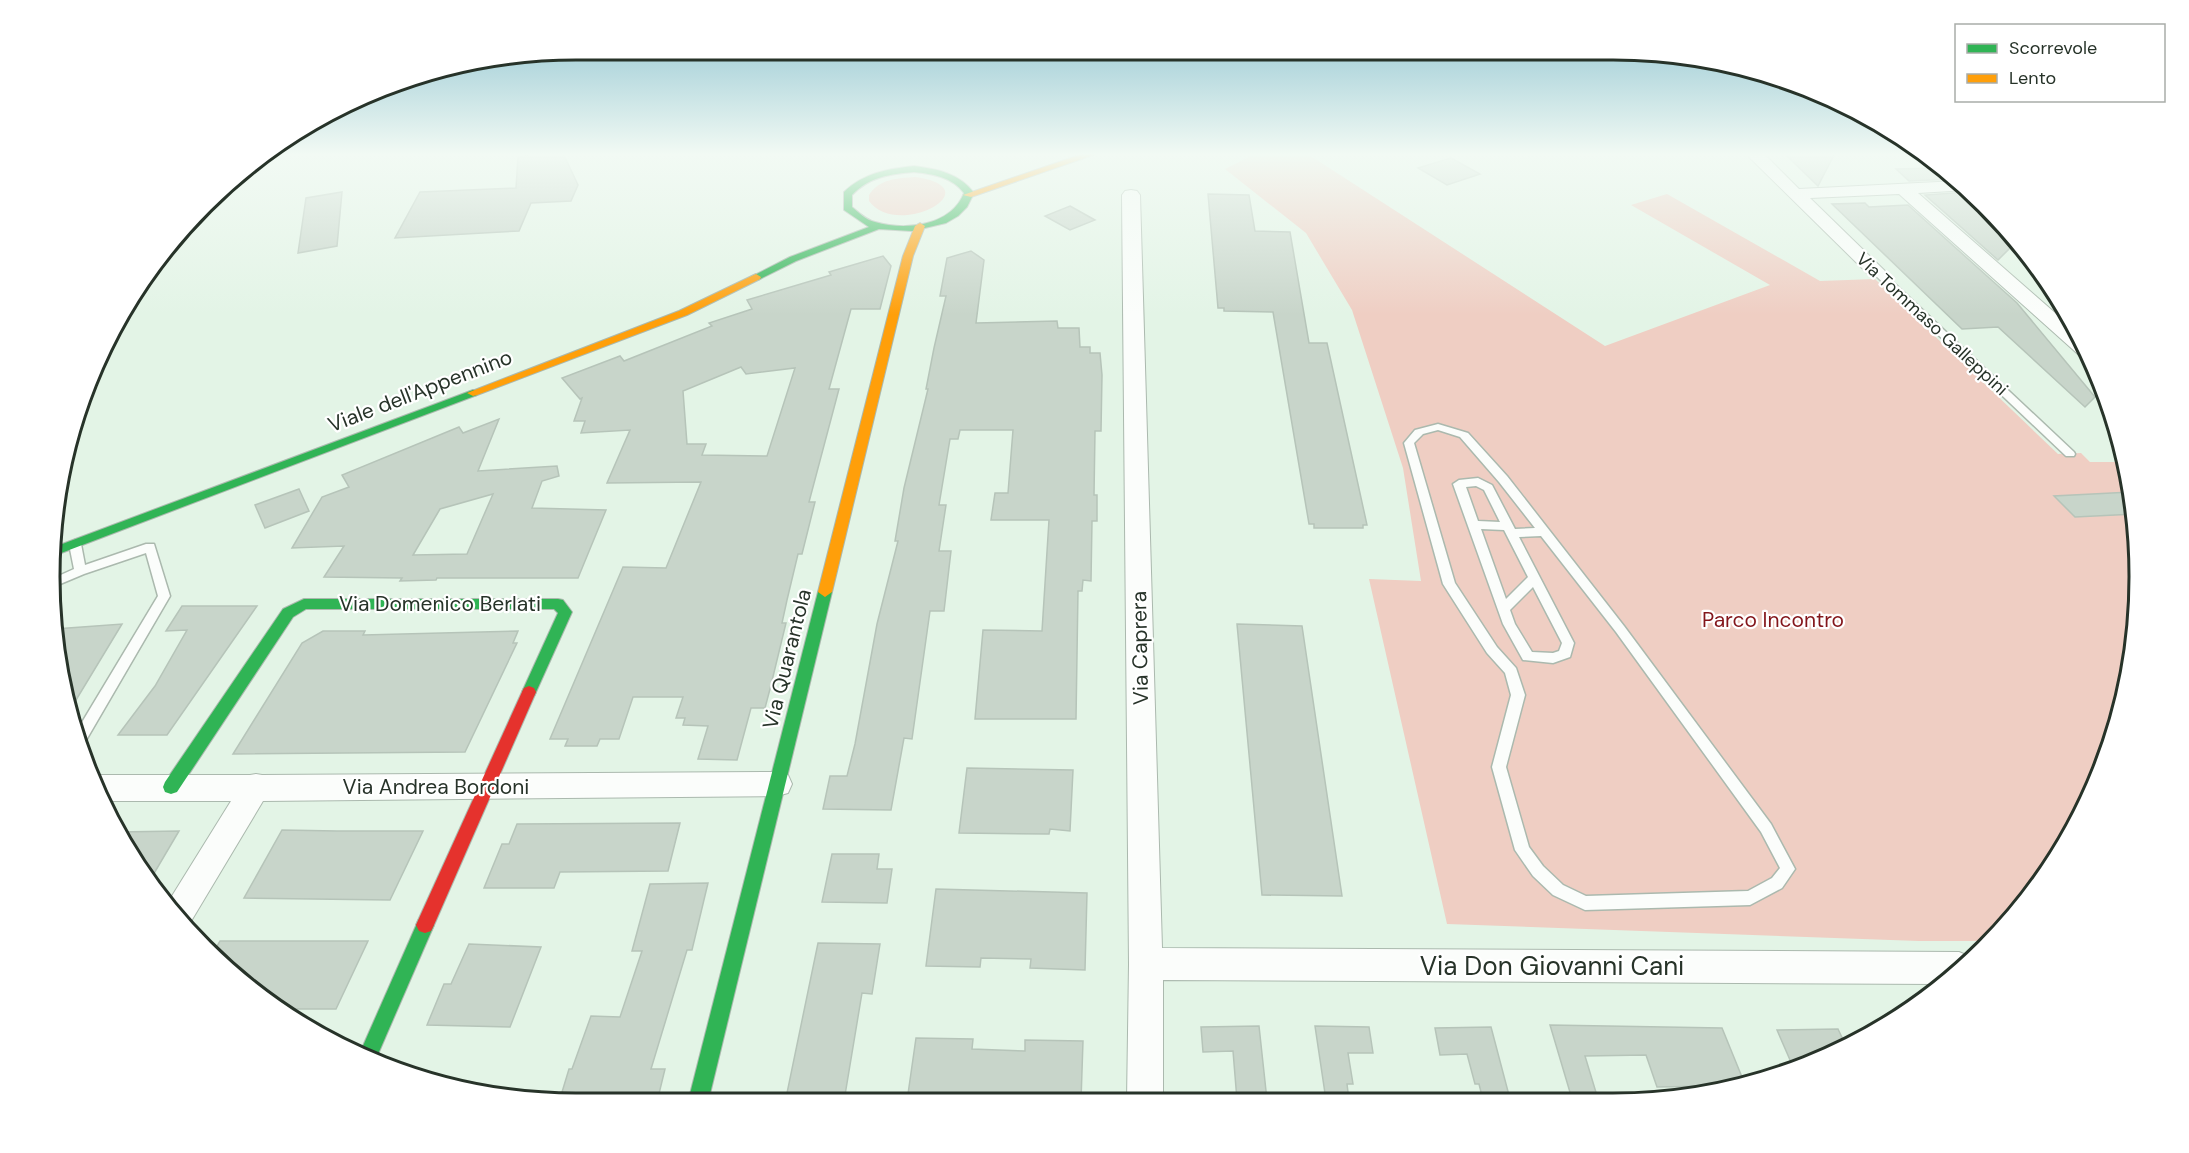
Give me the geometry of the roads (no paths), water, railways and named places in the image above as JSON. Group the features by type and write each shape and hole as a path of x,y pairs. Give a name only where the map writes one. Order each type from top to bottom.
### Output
{"main road":[{"name":"Viale dell'Appennino","path":"844,207 843,212 879,226 920,226 949,217 963,207"},
{"name":"Viale dell'Appennino","path":"61,550 682,313 793,259 879,226"},
{"name":"Via Quarantola","path":"700,1093 908,256 920,226"},
{"name":"Viale dell'Appennino","path":"793,259 816,237"},
{"name":"Via Domenico Berlati","path":"171,787 288,613 304,604 558,604 565,612 484,788 371,1050"}],"street":[{"name":"Via Caprera","path":"1131,207 1146,964 1145,1093"},
{"name":"Via Tommaso Galleppini","path":"1808,207 1876,271"},
{"path":"1923,207 2070,337"},
{"path":"2037,308 2054,308"},
{"name":"Via Andrea Bordoni","path":"105,788 256,786 484,788 777,784"},
{"path":"182,909 256,786"},
{"name":"Via Don Giovanni Cani","path":"1146,964 1949,968"}],"lane":[{"name":"Via Tommaso Galleppini","path":"1876,271 2070,454"},
{"path":"1473,525 1544,532 1620,629 1766,828 1788,869 1777,883 1750,898 1585,903 1558,890 1538,871 1522,850 1499,767 1518,695 1510,671 1492,650 1449,584 1409,444 1419,432 1438,428 1464,435 1503,479 1544,532"},
{"path":"1478,482 1488,488 1536,577 1568,643 1565,654 1553,658 1528,657 1504,608 1473,525 1459,484 1478,482"},
{"path":"75,544 80,571"},
{"path":"60,580 150,547 164,596 84,731"},
{"path":"1504,608 1536,577"}],"park label":[{"name":"Parco Incontro","path":"1773,620"}]}
